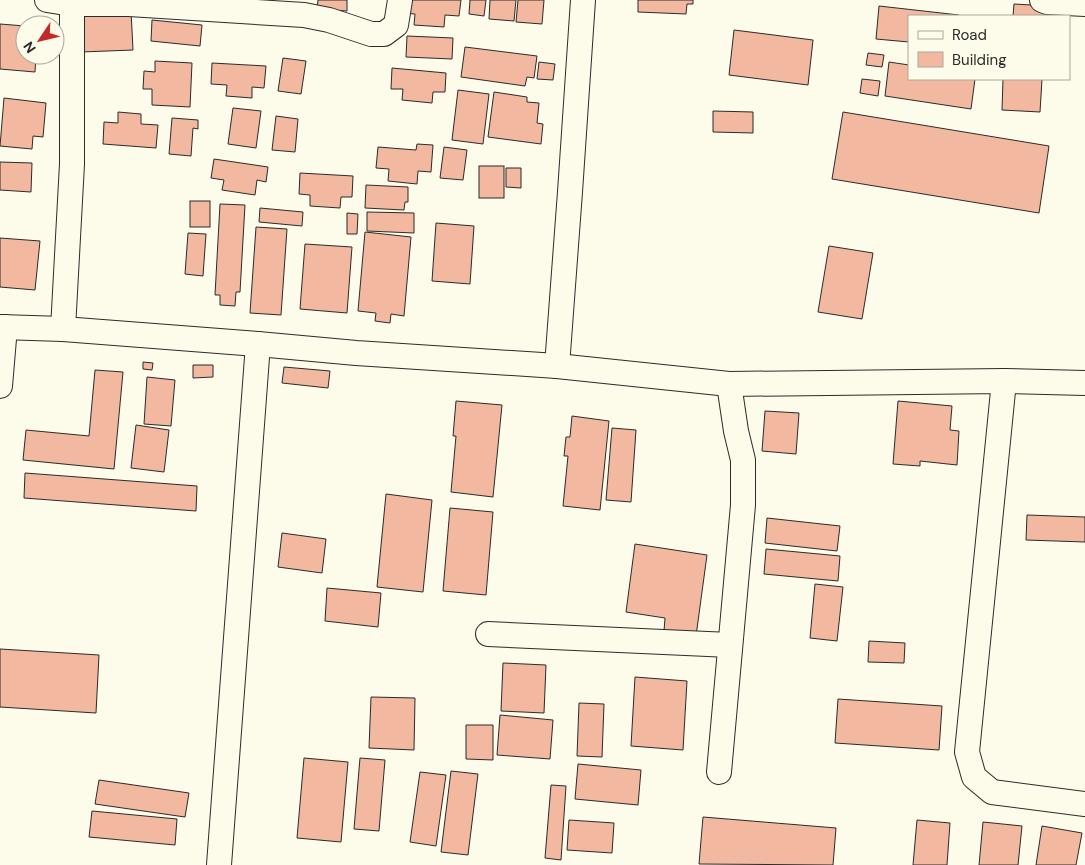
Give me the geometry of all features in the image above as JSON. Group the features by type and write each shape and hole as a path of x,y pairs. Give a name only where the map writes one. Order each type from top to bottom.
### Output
{"street":[{"path":"47,0 304,15 329,20 371,34 384,34 396,25 400,0"},
{"path":"556,366 583,0"},
{"path":"1042,0 1047,2 1085,4"},
{"path":"63,329 72,164 72,2"},
{"path":"0,386 2,327 63,329 258,344 356,354 556,366 729,384 1004,381 1085,383"},
{"path":"219,865 258,344"},
{"path":"1004,381 968,752 974,777 992,792 1085,804"},
{"path":"719,772 743,505 743,460 736,431 729,384"},
{"path":"488,634 730,645"}],"building":[{"path":"318,0 347,0 347,11 317,9"},
{"path":"404,0 461,0 459,16 445,15 444,27 414,25 415,14 403,13"},
{"path":"470,0 486,0 484,16 469,14"},
{"path":"490,0 516,0 514,21 489,19"},
{"path":"518,0 544,0 542,24 516,22"},
{"path":"638,0 693,0 693,4 687,4 686,14 638,12"},
{"path":"1014,4 1049,6 1048,15 1013,15"},
{"path":"879,6 959,15 908,15 908,42 876,39"},
{"path":"131,11 133,50 81,52 80,13"},
{"path":"152,20 202,25 200,46 151,41"},
{"path":"0,24 15,25 15,65 35,65 35,72 0,69"},
{"path":"734,30 813,40 808,85 729,75"},
{"path":"407,36 453,38 452,59 406,57"},
{"path":"465,47 537,56 534,78 527,77 525,86 461,77"},
{"path":"868,53 884,55 882,67 866,65"},
{"path":"283,58 306,61 301,94 278,91"},
{"path":"155,61 192,63 190,107 152,105 152,89 143,89 144,71 155,72"},
{"path":"539,62 555,64 553,80 537,79"},
{"path":"889,62 908,65 908,80 975,80 971,109 885,96"},
{"path":"212,63 266,66 264,88 252,87 252,98 226,96 227,85 211,84"},
{"path":"392,68 446,73 445,92 433,92 432,103 402,100 403,89 391,89"},
{"path":"862,79 880,81 878,96 860,93"},
{"path":"1003,80 1042,80 1040,112 1002,110"},
{"path":"458,90 489,94 483,144 452,140"},
{"path":"494,92 527,97 527,102 539,103 537,123 543,124 541,144 488,137"},
{"path":"4,98 46,103 43,137 33,136 32,149 0,146"},
{"path":"233,108 261,111 256,148 228,144"},
{"path":"713,111 753,112 753,133 713,132"},
{"path":"118,112 141,114 141,124 158,125 156,148 103,144 104,122 118,123"},
{"path":"843,112 1049,146 1039,213 832,179"},
{"path":"276,116 298,119 295,152 272,150"},
{"path":"172,118 198,120 198,129 193,128 191,156 169,154"},
{"path":"417,144 433,145 431,172 418,171 417,184 388,181 389,169 376,168 378,147 416,150"},
{"path":"444,147 467,150 463,180 440,178"},
{"path":"214,159 268,167 266,182 257,180 255,195 222,190 224,180 211,178"},
{"path":"0,162 32,163 31,192 0,190"},
{"path":"479,166 504,166 504,198 479,198"},
{"path":"506,168 521,168 521,188 506,187"},
{"path":"300,173 353,176 352,197 341,197 340,208 310,206 310,195 299,194"},
{"path":"366,185 408,187 408,202 405,202 404,210 365,208"},
{"path":"190,201 210,201 210,227 190,227"},
{"path":"220,204 245,205 240,292 236,292 235,306 220,305 220,295 215,295"},
{"path":"260,208 303,212 302,226 259,222"},
{"path":"367,212 414,213 414,233 367,231"},
{"path":"347,213 358,214 357,234 347,234"},
{"path":"436,223 474,226 470,284 432,281"},
{"path":"256,227 287,229 281,315 250,313"},
{"path":"365,232 411,237 404,316 391,314 390,323 375,321 376,313 358,311"},
{"path":"188,233 206,234 203,276 185,274"},
{"path":"0,238 40,241 35,290 0,287"},
{"path":"305,244 352,247 347,313 300,309"},
{"path":"829,246 873,253 862,319 818,312"},
{"path":"143,362 153,363 152,370 143,369"},
{"path":"193,365 213,365 213,377 193,378"},
{"path":"284,367 330,371 328,388 282,383"},
{"path":"95,370 123,372 114,469 23,460 26,430 89,436"},
{"path":"147,377 175,380 171,426 144,424"},
{"path":"456,401 502,405 493,497 451,492 456,436 453,436"},
{"path":"898,401 952,406 950,430 959,431 957,465 920,461 920,466 893,464"},
{"path":"765,411 799,413 796,454 762,451"},
{"path":"572,416 609,421 600,510 563,506 568,456 564,456 566,437 570,437"},
{"path":"136,425 169,430 164,472 131,468"},
{"path":"612,428 636,430 631,502 606,500"},
{"path":"25,473 197,486 196,511 24,498"},
{"path":"386,494 432,500 423,592 377,587"},
{"path":"450,508 493,512 486,595 443,591"},
{"path":"1027,515 1085,517 1085,542 1026,540"},
{"path":"767,518 840,526 837,551 765,543"},
{"path":"282,533 326,539 322,573 278,567"},
{"path":"635,544 707,555 696,636 664,631 665,618 626,612"},
{"path":"766,549 840,556 838,581 764,574"},
{"path":"815,584 843,587 837,641 810,638"},
{"path":"327,588 381,593 378,627 325,621"},
{"path":"869,641 905,643 904,663 868,662"},
{"path":"0,649 99,655 96,713 0,707"},
{"path":"503,663 546,665 544,713 501,711"},
{"path":"635,677 687,681 683,750 631,746"},
{"path":"371,697 415,698 414,750 369,748"},
{"path":"838,699 942,706 939,750 835,743"},
{"path":"579,703 604,704 602,757 577,756"},
{"path":"500,715 553,720 550,759 497,755"},
{"path":"466,725 493,725 493,760 466,759"},
{"path":"304,758 348,762 341,842 297,838"},
{"path":"360,758 385,760 379,831 354,829"},
{"path":"578,764 641,770 638,805 575,799"},
{"path":"451,771 478,774 468,855 441,852"},
{"path":"420,772 446,775 436,846 410,842"},
{"path":"99,780 189,793 185,817 95,804"},
{"path":"551,785 566,786 561,860 545,858"},
{"path":"92,811 177,819 175,845 89,837"},
{"path":"703,817 836,828 833,865 699,864"},
{"path":"569,820 614,823 612,853 567,850"},
{"path":"917,820 950,823 947,865 913,865"},
{"path":"983,822 1022,826 1018,865 979,865"},
{"path":"1042,826 1082,833 1076,865 1036,865"}]}
